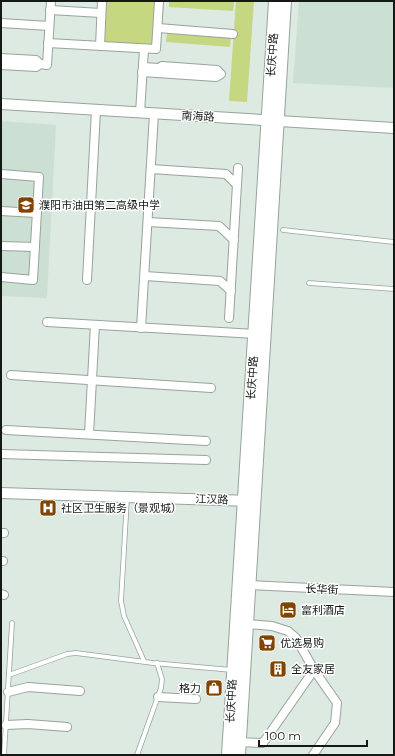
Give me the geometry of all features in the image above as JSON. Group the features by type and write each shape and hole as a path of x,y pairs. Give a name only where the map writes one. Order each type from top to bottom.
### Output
{"main road":[{"name":"长庆中路","path":"240,755 235,742 233,670 249,501 273,120 275,1"},
{"name":"长庆中路","path":"228,755 235,742 250,585 249,501 256,334 273,120 286,1"}],"street":[{"path":"1,58 36,60 40,64 47,65 51,1"},
{"path":"100,46 102,1"},
{"path":"48,43 156,49 159,1"},
{"path":"50,10 101,13"},
{"path":"1,23 49,26"},
{"path":"158,28 233,34"},
{"path":"140,113 144,48"},
{"path":"1,64 36,67 40,64"},
{"path":"143,69 159,70 162,74 216,77 220,74 217,70 162,66 159,70"},
{"name":"南海路","path":"1,104 394,128"},
{"path":"87,280 96,110"},
{"path":"141,328 154,114"},
{"path":"229,318 238,168"},
{"path":"151,169 226,174 237,185"},
{"path":"1,174 39,177 33,280 1,277"},
{"path":"1,211 36,213"},
{"path":"148,222 219,226 234,240"},
{"path":"1,246 34,248"},
{"path":"145,276 220,281 231,291"},
{"path":"47,322 256,334"},
{"path":"89,434 96,325"},
{"path":"11,375 92,379 210,388"},
{"path":"6,430 206,441"},
{"path":"1,454 206,460"},
{"name":"江汉路","path":"1,493 249,501"},
{"name":"长华街","path":"250,585 394,592"},
{"path":"247,624 272,626 288,631 296,638 314,670 337,703 335,723 313,755"},
{"path":"235,742 263,743 314,670"},
{"path":"8,692 28,687 80,691"},
{"path":"158,697 196,698"},
{"path":"6,725 28,724 67,727"}],"lane":[{"path":"283,230 394,242"},
{"path":"309,283 394,290"},
{"path":"127,496 120,601 124,616 144,661"},
{"path":"4,755 12,623"},
{"path":"9,675 67,654 76,653 157,663 233,670"},
{"path":"137,755 158,697 162,679 157,663"}],"shaded area":[{"path":"299,1 394,1 394,88 293,83"},
{"name":"濮阳市油田第二高级中学","path":"1,121 56,125 47,298 1,296"}],"green space":[{"path":"104,1 156,1 154,44 102,42"},
{"path":"169,1 234,2 233,11 169,7"},
{"path":"236,1 254,1 247,102 229,101"},
{"path":"167,32 231,37 230,47 166,42"}],"place":[{"name":"濮阳市油田第二高级中学","path":"26,205"},
{"name":"社区卫生服务（景观城）","path":"48,508"},
{"name":"富利酒店","path":"288,610"},
{"name":"优选易购","path":"267,643"},
{"name":"全友家居","path":"278,669"},
{"name":"格力","path":"214,688"}]}
